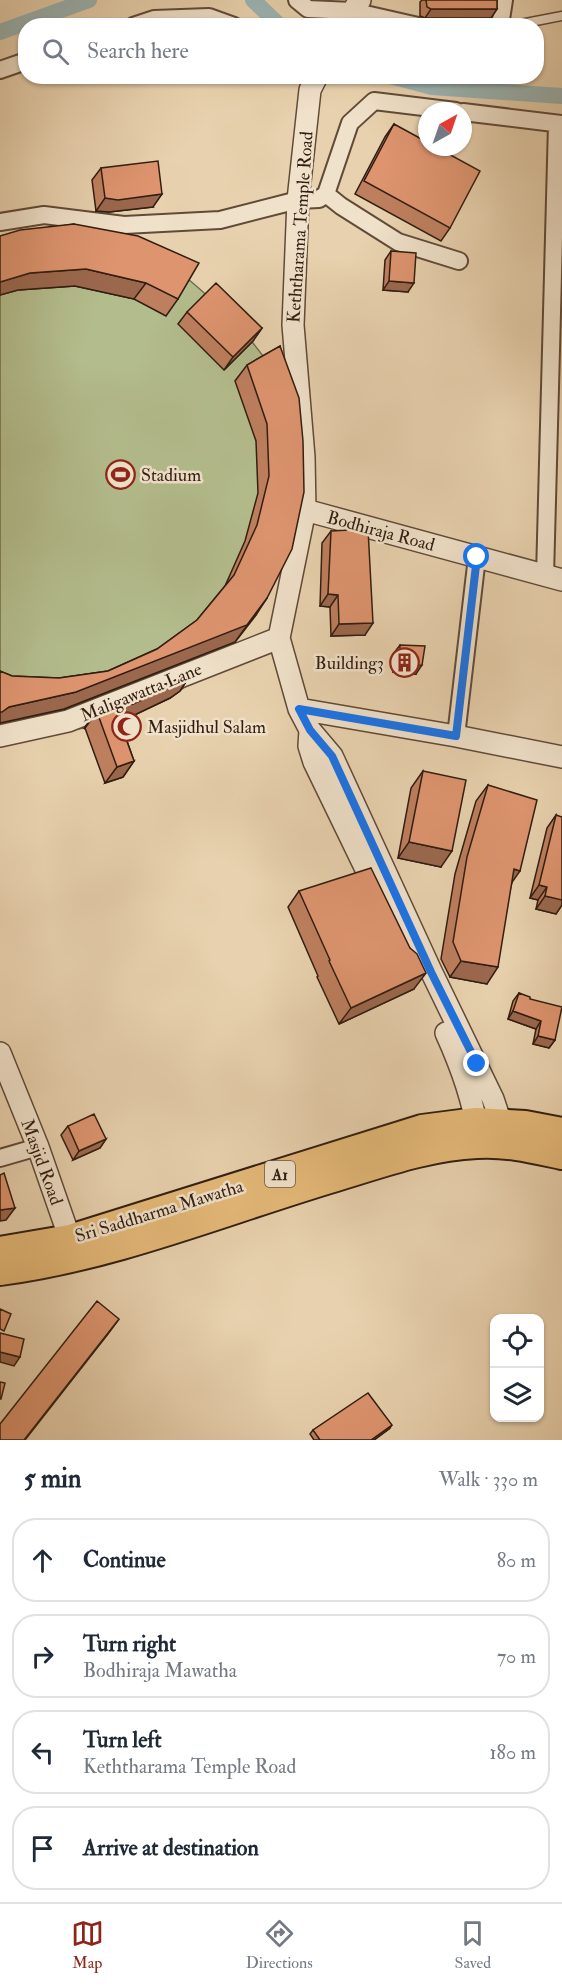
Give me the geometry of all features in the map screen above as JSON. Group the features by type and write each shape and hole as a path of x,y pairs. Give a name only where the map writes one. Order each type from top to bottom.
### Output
{"highway":[{"name":"Sri Saddharma Mawatha","path":"0,1251 70,1239 422,1129 490,1133 562,1131"},
{"name":"Sri Saddharma Mawatha","path":"0,1271 76,1257 390,1161 490,1133 562,1155"}],"street":[{"path":"297,0 308,9 369,18"},
{"path":"501,18 504,0"},
{"path":"182,18 212,18"},
{"path":"0,70 18,64"},
{"name":"Keththarama Temple Road","path":"309,84 298,200 293,325 304,457 305,510 279,638 299,709 310,730 332,756 359,835 425,975 471,1094 490,1133"},
{"path":"0,222 44,215 124,225 220,220 298,200 319,199 326,194 350,123 374,101 418,106"},
{"path":"472,113 560,124 554,578"},
{"path":"326,194 398,242 459,261"},
{"name":"Bodhiraja Road","path":"305,510 554,578"},
{"path":"456,736 477,557"},
{"name":"Maligawatta Lane","path":"0,736 68,721 279,638"},
{"path":"299,709 562,757"},
{"name":"Masjid Road","path":"0,1053 38,1147 70,1239"},
{"path":"0,1158 38,1147"}],"lane":[{"path":"544,19 562,16"}],"green space":[{"name":"Stadium","path":"0,249 188,279 231,318 268,363 281,565 256,615 223,658 170,698 122,721 42,733 0,730"}],"building":[{"path":"426,0 497,0 497,9 431,9 427,7"},
{"path":"394,124 418,137 418,156 452,156 480,171 450,228 364,181"},
{"path":"158,161 162,194 118,200 105,198 101,168"},
{"path":"74,224 138,236 199,263 178,299 146,283 86,269 30,273 0,282 0,236 20,230"},
{"path":"391,251 416,253 414,283 389,281"},
{"path":"216,283 262,328 233,357 187,312"},
{"path":"280,346 299,398 304,492 292,549 267,598 247,625 76,692 9,707 0,712 0,671 12,676 59,678 108,671 157,649 197,620 234,575 257,525 269,476 267,424 247,365"},
{"path":"368,529 373,623 339,624 338,595 328,594 331,531"},
{"path":"400,645 425,646 422,665 399,664"},
{"path":"191,674 181,682 133,704 115,708 134,761 117,767 97,712 95,712"},
{"path":"423,771 466,780 452,851 409,842"},
{"path":"488,785 537,800 520,871 514,869 498,967 461,961 453,942 467,857"},
{"path":"556,815 562,817 562,900 545,896 547,887 539,885"},
{"path":"371,868 410,948 417,954 426,973 351,1008 299,891"},
{"path":"519,993 530,999 562,1007 555,1040 538,1036 541,1021 513,1011"},
{"path":"94,1114 106,1139 79,1151 68,1126"},
{"path":"4,1173 15,1208 0,1210 0,1175"},
{"path":"97,1301 119,1319 24,1440 0,1440 0,1424"},
{"path":"0,1309 11,1314 4,1331 0,1329"},
{"path":"0,1333 24,1339 20,1357 0,1352"},
{"path":"0,1382 5,1383 1,1399 0,1399"},
{"path":"368,1393 392,1425 371,1440 320,1440 313,1430"}],"waterway":[{"path":"39,18 89,0"},
{"path":"253,0 272,18"},
{"path":"0,32 18,26"},
{"path":"421,84 432,87 562,96"}],"place":[{"name":"Stadium","path":"120,475"},
{"name":"Building3","path":"405,663"},
{"name":"Masjidhul Salam","path":"126,727"}],"route":[{"path":"477,557 456,736 299,709 310,730 332,756 431,972 477,1064"}]}
